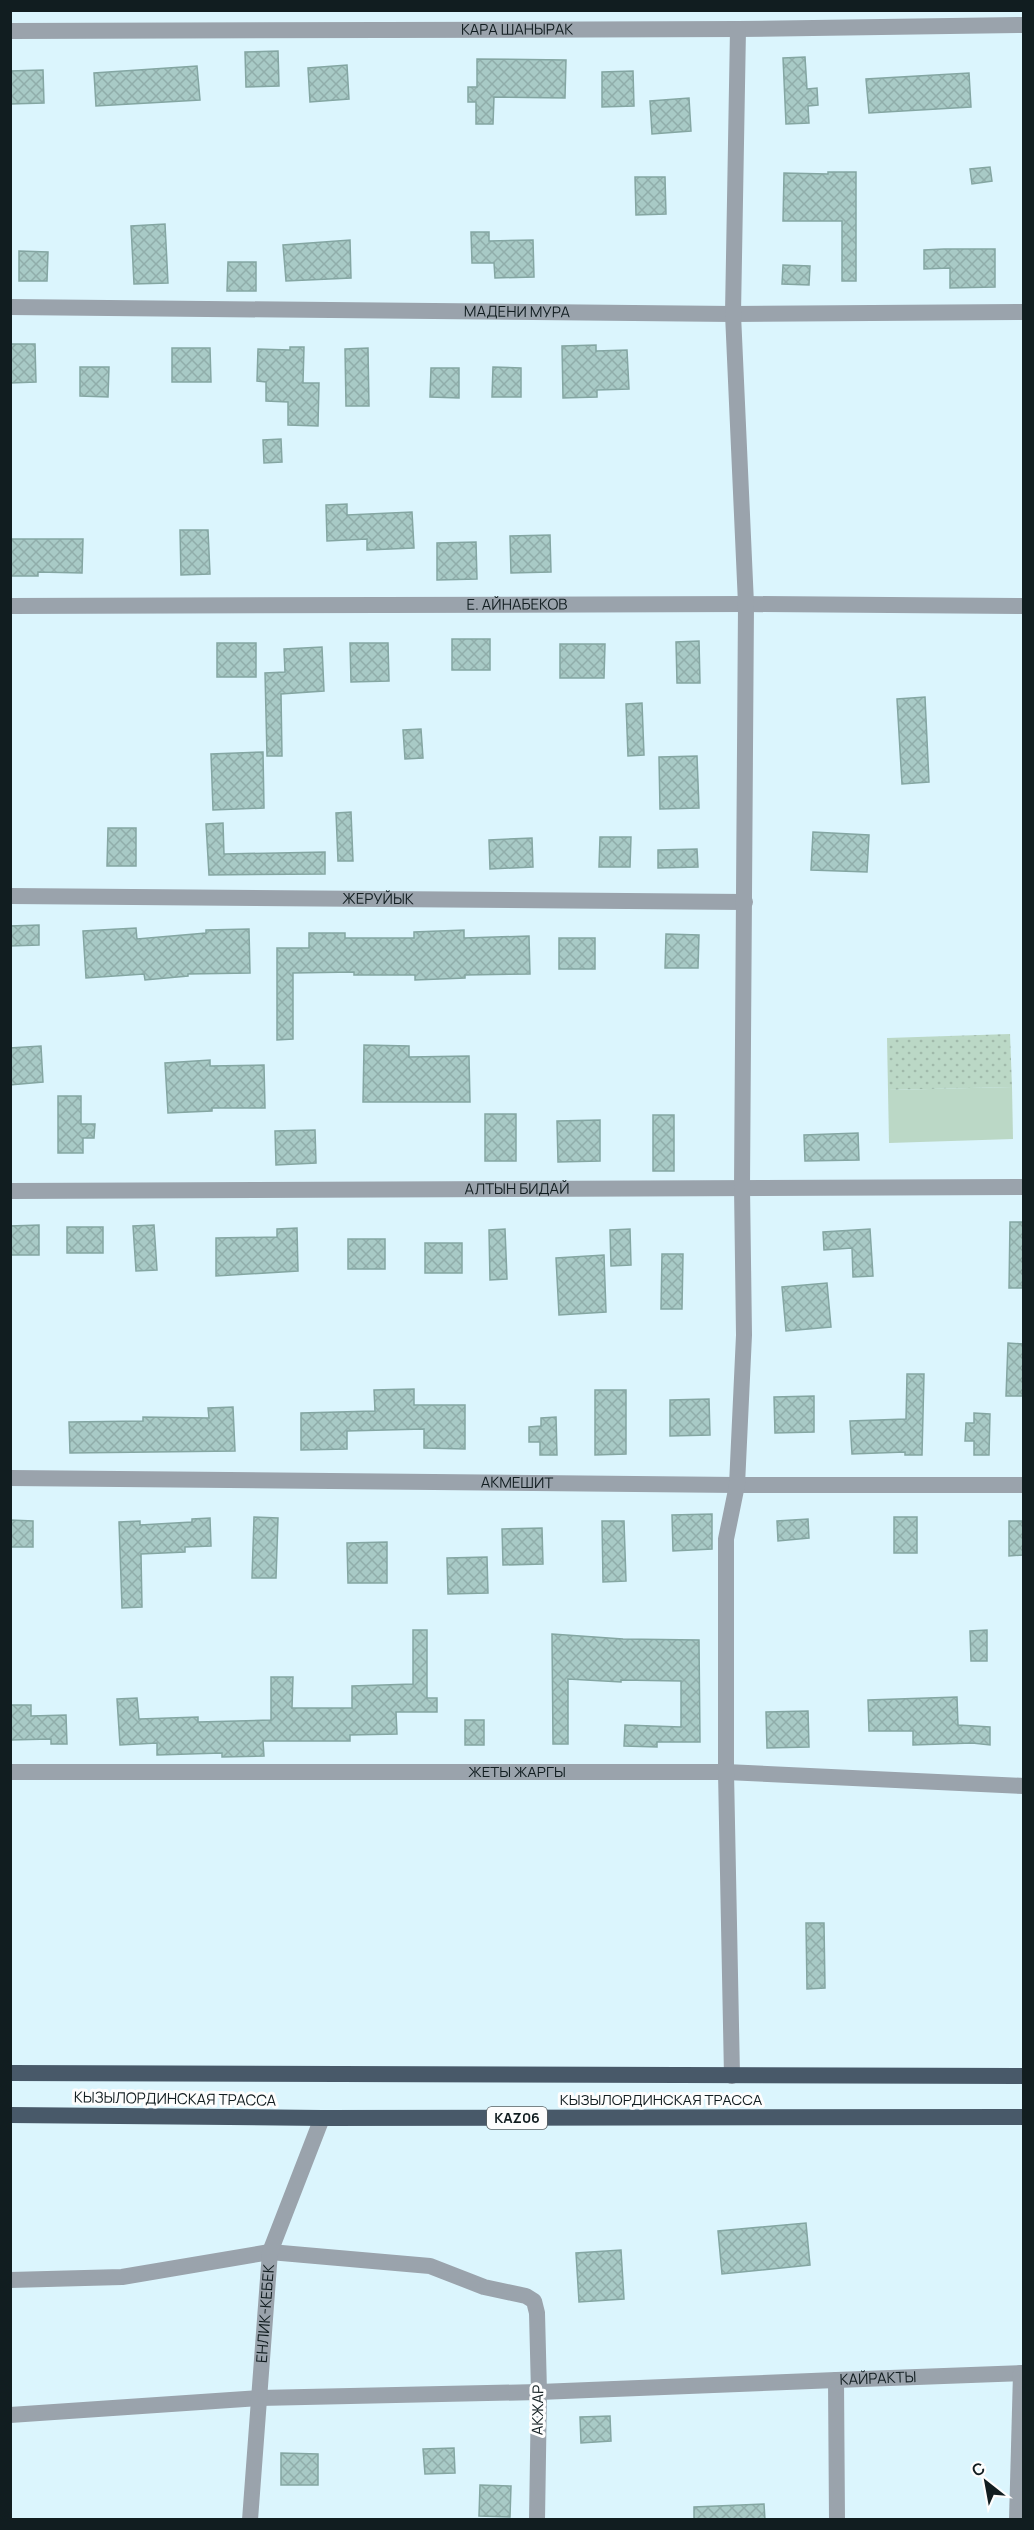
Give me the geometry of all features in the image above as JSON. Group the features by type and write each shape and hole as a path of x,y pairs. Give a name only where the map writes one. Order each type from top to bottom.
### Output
{"highway":[{"name":"КЫЗЫЛОРДИНСКАЯ ТРАССА","path":"10,2073 1023,2076"},
{"name":"КЫЗЫЛОРДИНСКАЯ ТРАССА","path":"10,2115 321,2118 1023,2117"}],"street":[{"name":"КАРА ШАНЫРАК","path":"10,31 738,29 1023,25"},
{"path":"732,2076 726,1772 726,1539 736,1485 744,1335 742,1187 746,604 733,314 738,29"},
{"name":"МАДЕНИ МУРА","path":"10,307 733,314 1023,312"},
{"name":"Е. АЙНАБЕКОВ","path":"10,606 746,604 1023,606"},
{"name":"ЖЕРУЙЫК","path":"10,896 745,902"},
{"name":"АЛТЫН БИДАЙ","path":"10,1191 1023,1187"},
{"name":"АКМЕШИТ","path":"10,1478 736,1485 1023,1485"},
{"name":"ЖЕТЫ ЖАРГЫ","path":"10,1772 726,1772 1023,1786"},
{"name":"ЕНЛИК-КЕБЕК","path":"250,2520 270,2252 321,2118"},
{"path":"10,2280 122,2277 270,2252"},
{"name":"АКЖАР","path":"270,2252 430,2266 484,2287 526,2296 534,2301 537,2313 539,2392 537,2520"},
{"path":"1017,2520 1022,2373"},
{"name":"КАЙРАКТЫ","path":"837,2520 836,2380 1022,2373"},
{"path":"10,2415 259,2398 539,2392 836,2380"}],"green space":[{"path":"1010,1034 1012,1087 888,1090 887,1038"},
{"path":"1012,1087 1013,1139 889,1143 888,1090"}],"building":[{"path":"278,51 279,86 246,87 245,52"},
{"path":"805,57 807,89 817,88 818,105 808,106 809,123 786,124 783,58"},
{"path":"477,59 566,60 565,98 494,97 493,124 476,124 476,102 468,102 468,87 477,87"},
{"path":"347,65 349,99 310,102 308,68"},
{"path":"197,66 200,100 96,106 94,73"},
{"path":"43,70 44,103 10,104 10,71"},
{"path":"633,71 634,106 602,107 602,72"},
{"path":"969,73 971,107 869,113 866,79"},
{"path":"689,98 691,131 652,134 650,101"},
{"path":"990,167 992,181 972,184 970,169"},
{"path":"828,172 856,172 856,281 842,281 842,221 783,221 784,173 828,174"},
{"path":"635,177 665,177 666,214 636,215"},
{"path":"165,224 168,283 134,284 131,226"},
{"path":"471,232 489,232 489,241 533,240 534,277 495,278 494,263 472,263"},
{"path":"350,240 351,278 286,281 283,245"},
{"path":"995,249 995,287 950,288 950,268 924,269 924,250"},
{"path":"19,251 48,252 47,281 19,281"},
{"path":"228,262 256,262 256,291 227,291"},
{"path":"783,265 810,266 809,285 782,284"},
{"path":"10,344 35,344 36,382 10,383"},
{"path":"596,345 596,351 627,350 629,389 597,390 597,397 563,398 562,346"},
{"path":"290,347 304,347 303,383 319,383 318,426 288,425 288,402 266,401 266,382 257,381 258,349 290,350"},
{"path":"172,348 210,348 211,382 172,382"},
{"path":"368,348 369,406 346,406 345,349"},
{"path":"80,367 109,367 108,397 80,396"},
{"path":"493,367 521,368 521,397 492,397"},
{"path":"431,368 459,368 459,398 430,397"},
{"path":"281,439 282,462 264,463 263,440"},
{"path":"347,504 347,515 412,512 414,548 367,550 367,539 327,541 326,505"},
{"path":"180,530 208,530 210,574 181,575"},
{"path":"550,535 551,572 511,573 510,536"},
{"path":"10,539 83,539 82,573 38,572 38,576 10,576"},
{"path":"476,542 477,579 437,580 437,543"},
{"path":"452,639 490,639 490,670 452,670"},
{"path":"699,641 700,683 677,683 676,642"},
{"path":"217,643 256,643 256,677 217,677"},
{"path":"350,643 388,643 389,681 351,682"},
{"path":"560,644 605,644 604,678 560,678"},
{"path":"322,647 324,691 281,694 282,756 267,756 265,673 285,672 284,649"},
{"path":"925,697 929,782 902,784 897,699"},
{"path":"642,703 644,755 628,756 626,704"},
{"path":"421,729 423,758 405,759 403,730"},
{"path":"263,752 264,808 213,810 211,754"},
{"path":"697,756 699,808 660,809 659,757"},
{"path":"351,812 353,861 338,861 336,813"},
{"path":"223,823 224,854 325,852 325,874 209,875 206,824"},
{"path":"108,828 136,828 136,866 107,866"},
{"path":"813,832 869,835 867,872 811,870"},
{"path":"600,837 631,837 630,867 599,867"},
{"path":"532,838 533,867 490,869 489,840"},
{"path":"697,849 698,867 658,868 658,850"},
{"path":"39,925 39,945 10,946 10,926"},
{"path":"136,928 137,939 206,933 206,930 249,929 250,973 188,974 188,976 145,980 144,974 86,978 83,931"},
{"path":"464,930 464,938 529,936 530,974 465,975 465,978 415,980 415,975 354,975 354,972 293,973 293,1039 277,1040 277,948 309,948 309,933 345,933 345,938 414,938 414,932"},
{"path":"666,934 699,935 698,968 665,968"},
{"path":"559,938 595,938 595,969 559,969"},
{"path":"364,1045 409,1046 409,1057 469,1056 470,1102 363,1102"},
{"path":"41,1046 43,1082 10,1085 10,1048"},
{"path":"210,1060 210,1066 264,1065 265,1108 212,1108 212,1111 168,1113 165,1063"},
{"path":"58,1096 81,1096 81,1124 95,1124 94,1138 83,1138 83,1153 58,1153"},
{"path":"485,1114 516,1114 516,1161 485,1161"},
{"path":"653,1115 674,1115 674,1171 653,1171"},
{"path":"600,1120 600,1161 558,1162 557,1121"},
{"path":"315,1130 316,1163 276,1165 275,1131"},
{"path":"858,1133 859,1160 805,1161 804,1135"},
{"path":"1010,1222 1023,1222 1023,1288 1009,1288"},
{"path":"39,1225 39,1255 10,1255 10,1226"},
{"path":"154,1225 157,1270 136,1271 133,1226"},
{"path":"67,1227 103,1227 103,1253 67,1253"},
{"path":"297,1228 298,1271 216,1276 216,1238 277,1237 277,1229"},
{"path":"505,1229 507,1279 490,1280 489,1230"},
{"path":"630,1229 631,1265 611,1266 610,1230"},
{"path":"870,1229 873,1276 853,1277 852,1248 824,1250 823,1232"},
{"path":"348,1239 385,1239 385,1269 348,1269"},
{"path":"425,1243 462,1243 462,1273 425,1273"},
{"path":"662,1254 683,1254 682,1309 661,1309"},
{"path":"604,1255 606,1312 559,1315 556,1258"},
{"path":"827,1283 831,1327 786,1331 782,1287"},
{"path":"1008,1343 1023,1344 1023,1396 1006,1396"},
{"path":"907,1374 924,1374 922,1455 905,1455 905,1452 852,1454 850,1421 906,1419"},
{"path":"414,1389 414,1405 465,1405 465,1449 424,1448 424,1429 347,1431 347,1449 301,1450 301,1413 375,1411 374,1390"},
{"path":"595,1390 626,1390 626,1454 595,1455"},
{"path":"814,1396 814,1432 775,1433 774,1397"},
{"path":"709,1399 710,1435 670,1436 670,1400"},
{"path":"233,1407 235,1451 70,1453 69,1422 143,1421 143,1417 209,1418 208,1408"},
{"path":"974,1413 990,1414 989,1455 974,1455 974,1441 965,1441 966,1423 974,1423"},
{"path":"556,1417 557,1455 540,1455 540,1442 529,1442 529,1427 541,1426 541,1418"},
{"path":"712,1514 712,1549 673,1551 672,1515"},
{"path":"254,1517 278,1518 276,1578 252,1578"},
{"path":"894,1517 917,1517 917,1553 894,1553"},
{"path":"210,1518 211,1546 185,1547 185,1552 141,1554 142,1607 122,1608 119,1522 140,1521 140,1525 192,1522 192,1519"},
{"path":"808,1519 809,1538 778,1541 777,1521"},
{"path":"10,1520 33,1521 33,1547 10,1547"},
{"path":"602,1521 624,1521 626,1581 603,1582"},
{"path":"1009,1521 1023,1521 1023,1555 1009,1556"},
{"path":"542,1528 543,1564 503,1565 502,1529"},
{"path":"387,1542 387,1583 348,1583 347,1543"},
{"path":"487,1557 488,1593 448,1594 447,1558"},
{"path":"413,1630 427,1630 427,1698 437,1698 437,1712 396,1712 397,1734 350,1735 350,1741 263,1741 264,1756 222,1757 222,1753 157,1755 157,1743 120,1745 117,1699 137,1698 139,1719 198,1717 198,1722 271,1720 271,1677 293,1677 292,1708 352,1708 352,1686 413,1684"},
{"path":"987,1630 987,1661 971,1661 970,1631"},
{"path":"552,1634 623,1639 699,1640 700,1742 657,1742 657,1747 624,1746 625,1725 681,1727 681,1681 621,1680 621,1682 568,1679 568,1744 553,1744"},
{"path":"957,1697 958,1725 990,1727 990,1745 972,1743 913,1745 913,1731 869,1731 868,1700"},
{"path":"10,1705 31,1705 31,1716 66,1715 67,1744 51,1744 51,1739 10,1740"},
{"path":"808,1711 809,1747 767,1748 766,1712"},
{"path":"465,1720 484,1720 484,1745 465,1745"},
{"path":"806,1923 824,1923 825,1988 807,1989"},
{"path":"806,2223 810,2265 722,2274 718,2231"},
{"path":"621,2250 624,2299 579,2302 576,2253"},
{"path":"610,2416 611,2441 581,2443 580,2417"},
{"path":"454,2448 455,2473 425,2474 423,2449"},
{"path":"281,2453 318,2454 318,2485 281,2485"},
{"path":"480,2485 511,2486 510,2517 479,2516"},
{"path":"764,2504 765,2520 694,2520 694,2507"}]}
